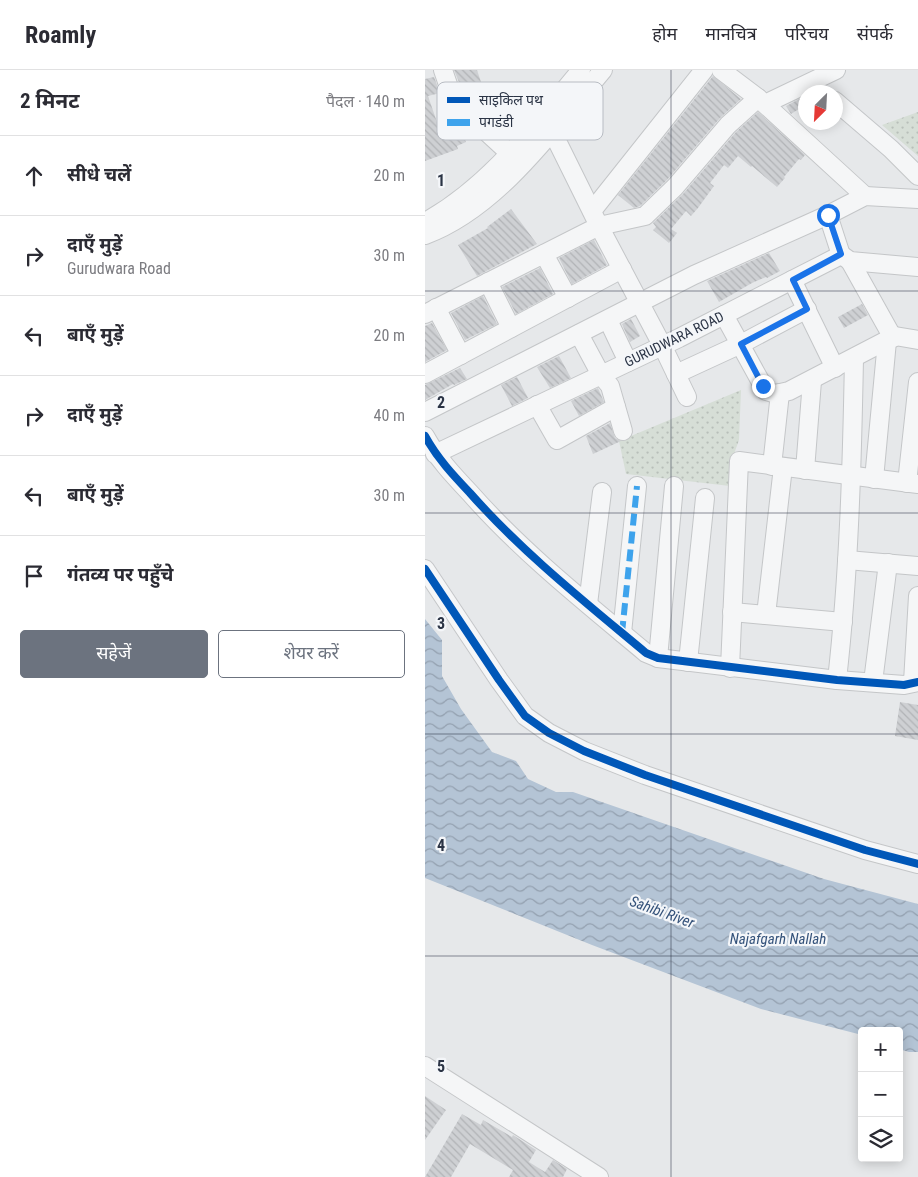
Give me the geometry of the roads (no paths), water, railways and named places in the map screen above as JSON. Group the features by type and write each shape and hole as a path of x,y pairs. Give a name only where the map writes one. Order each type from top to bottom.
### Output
{"street":[{"path":"443,70 447,82"},
{"path":"572,82 581,70"},
{"path":"593,82 603,70"},
{"path":"461,355 431,311 543,254 596,219 704,70"},
{"path":"721,70 764,99 865,196"},
{"path":"821,85 836,70"},
{"path":"596,219 645,216 675,187 728,125 764,99 798,92"},
{"path":"843,108 891,149 918,176"},
{"path":"495,140 515,159"},
{"path":"425,235 443,228 481,203 529,140"},
{"path":"425,222 465,196 540,140"},
{"path":"556,140 687,397"},
{"path":"425,412 694,275 828,215 865,196 918,199"},
{"path":"828,215 845,258 890,339 874,480"},
{"path":"543,254 568,298"},
{"path":"845,258 918,267"},
{"name":"GURUDWARA ROAD","path":"435,454 628,362 793,280 845,258"},
{"path":"425,374 622,269"},
{"path":"793,280 835,368"},
{"path":"488,282 511,328"},
{"path":"676,374 741,344 807,309"},
{"path":"724,315 766,391 780,394 812,381 895,336 918,340"},
{"path":"608,320 628,362"},
{"path":"579,334 601,375 610,386 623,431"},
{"path":"837,680 847,560 854,358"},
{"path":"805,470 812,381"},
{"path":"730,668 739,461 913,484 918,382"},
{"path":"766,615 778,467 780,394"},
{"path":"537,405 557,440 615,407"},
{"path":"425,436 435,454 493,519 645,653 658,658 837,680 913,685 918,596"},
{"path":"622,633 637,486"},
{"path":"658,658 674,486"},
{"path":"588,604 602,492"},
{"path":"688,662 705,498"},
{"path":"847,560 918,566"},
{"path":"873,682 888,563"},
{"path":"425,569 525,716 549,733 584,751 645,775 856,847 918,864"},
{"path":"732,612 843,622"},
{"path":"425,1066 594,1176"}],"water":[{"name":"Najafgarh Nallah","path":"425,619 442,640 442,676 461,709 492,752 516,761 528,779 556,792 573,792 824,879 918,904 918,1052 903,1050 903,1027 858,1027 858,1034 761,1009 592,945 425,878"}],"water label":[{"name":"Sahibi River","path":"662,912"}]}
